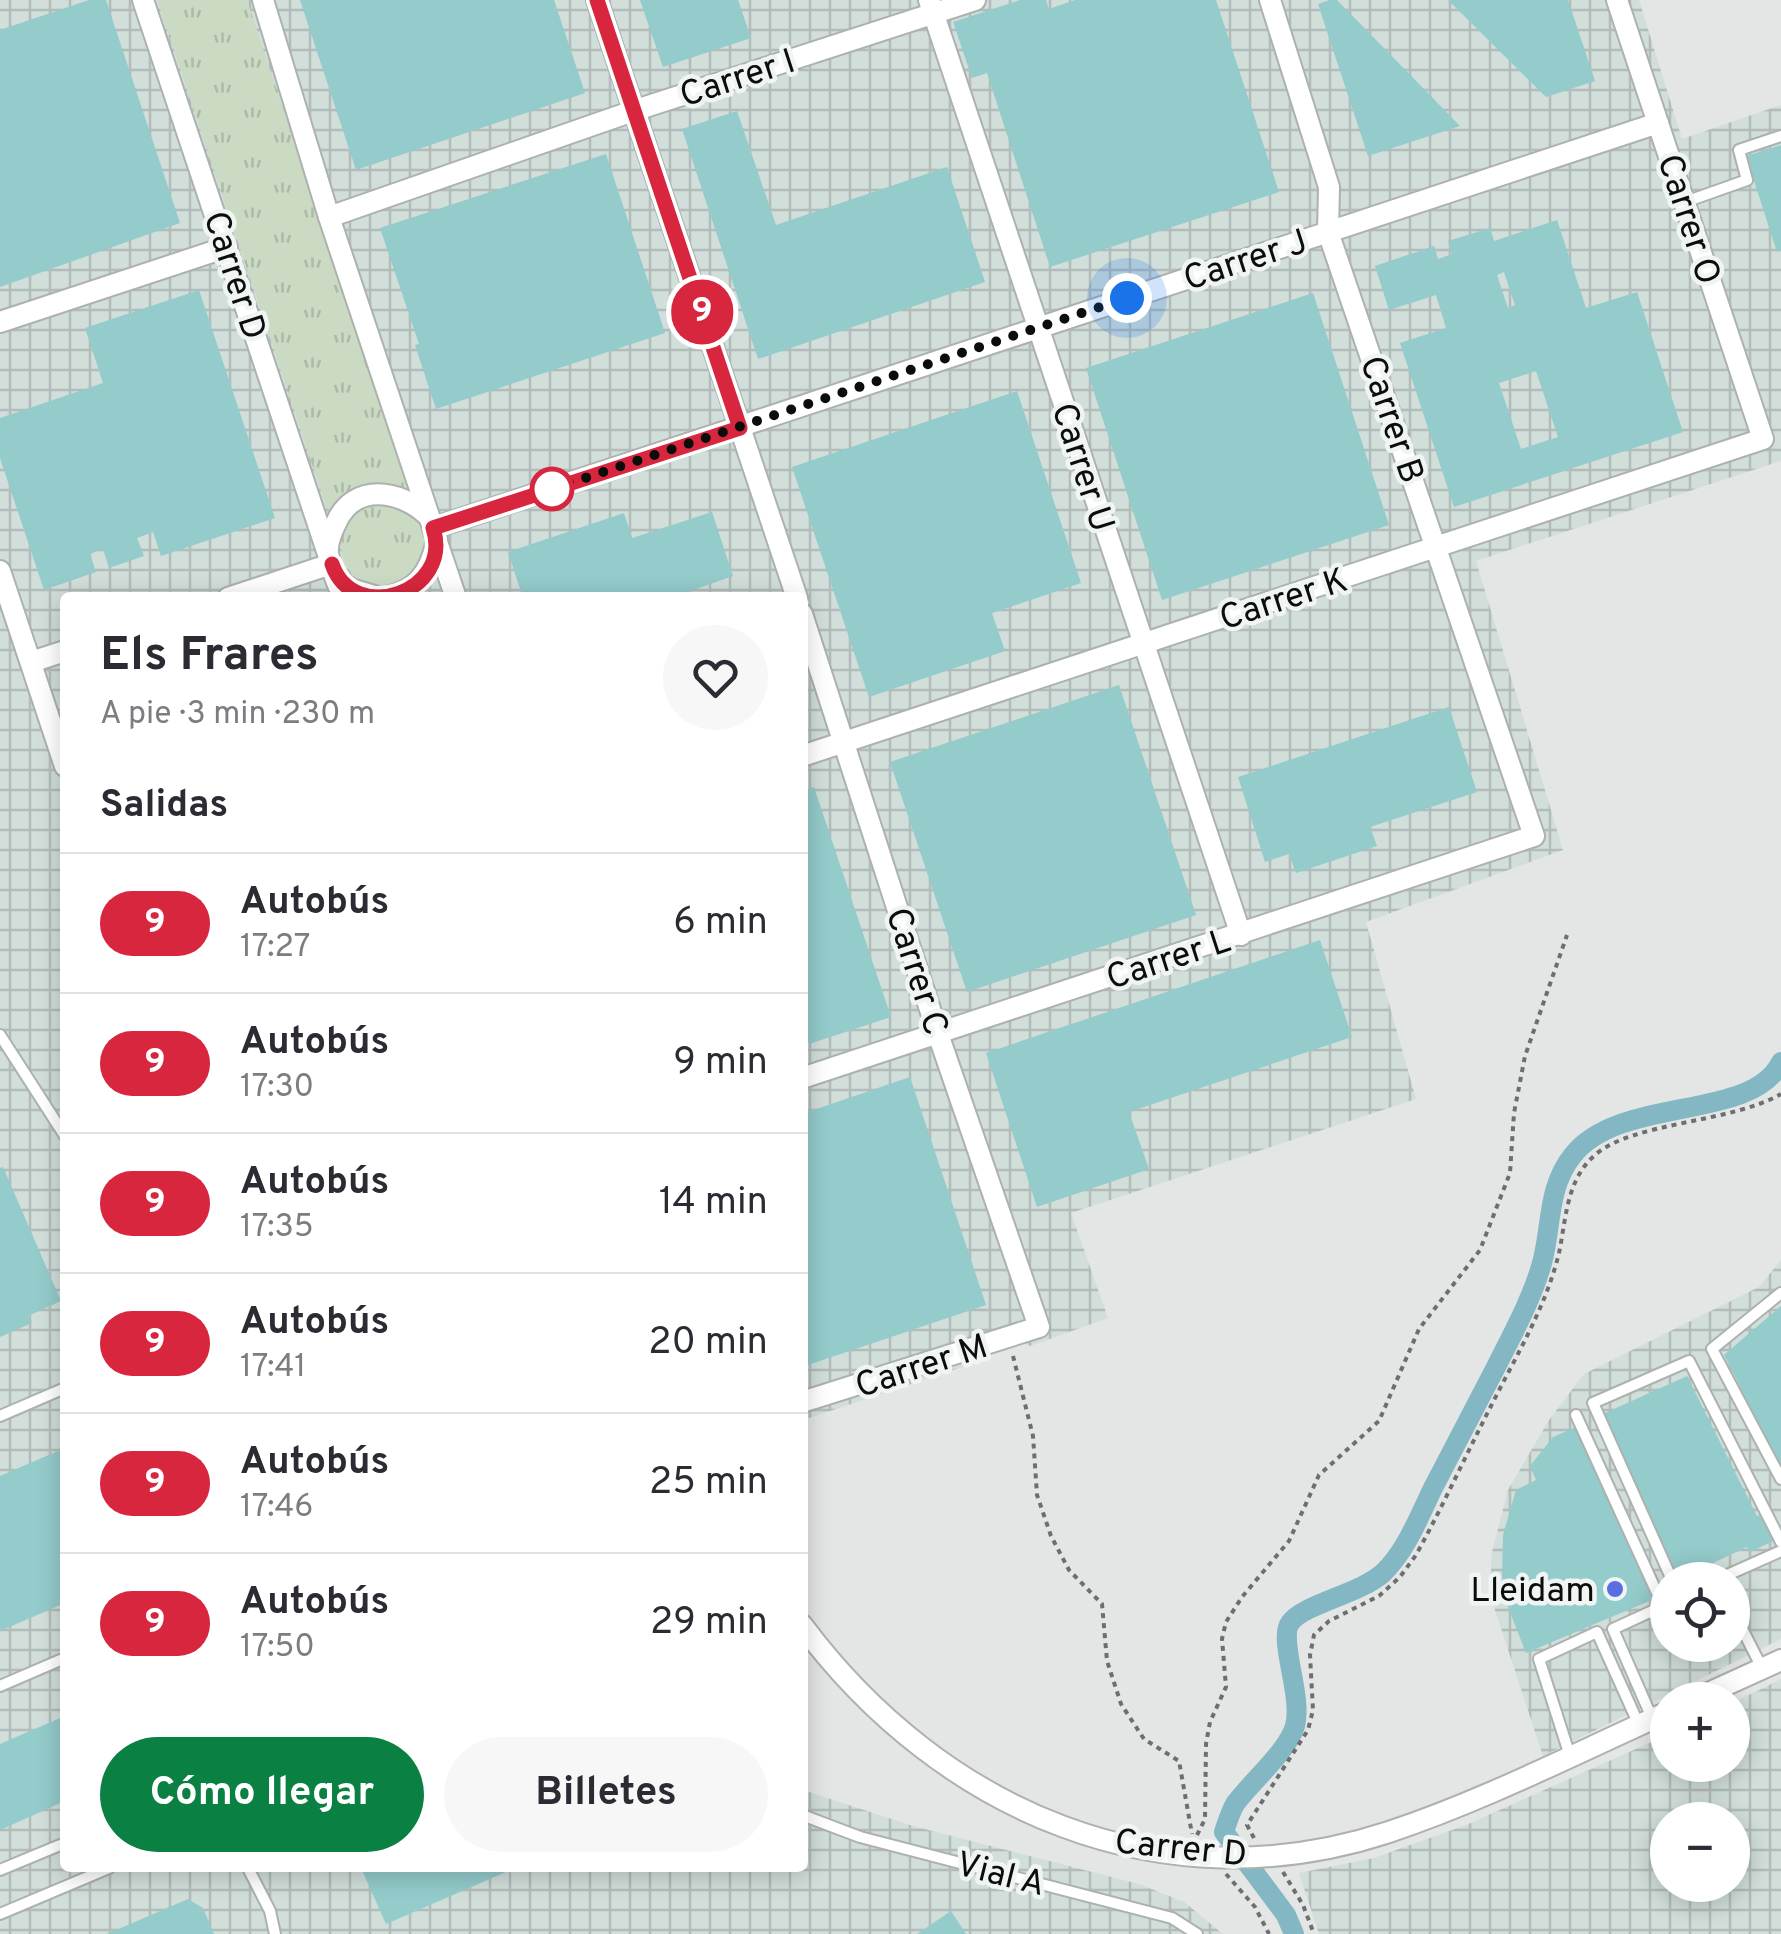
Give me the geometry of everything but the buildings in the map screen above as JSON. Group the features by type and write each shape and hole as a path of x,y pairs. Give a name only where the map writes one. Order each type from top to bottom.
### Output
{"street":[{"name":"Carrer D","path":"144,0 335,573"},
{"path":"263,0 454,592"},
{"path":"597,0 795,592"},
{"name":"Carrer I","path":"330,217 931,7 975,0"},
{"name":"Carrer B","path":"1270,0 1329,187 1328,232 1534,836"},
{"name":"Carrer O","path":"1617,0 1763,439"},
{"name":"Carrer U","path":"931,7 1240,935"},
{"name":"Carrer J","path":"433,528 1658,123"},
{"path":"0,322 227,247"},
{"name":"Carrer K","path":"808,754 1763,439"},
{"path":"359,592 351,590 335,573 339,516 351,504 366,495 383,492 400,496 433,528"},
{"path":"405,592 426,574 433,528"},
{"path":"0,571 60,750"},
{"path":"254,592 335,573"},
{"name":"Carrer C","path":"808,631 936,1032 1039,1327"},
{"path":"32,662 60,653"},
{"name":"Carrer L","path":"808,1076 1534,836"},
{"name":"Carrer M","path":"808,1400 1039,1327"},
{"name":"Carrer D","path":"808,1632 869,1704 980,1790 1086,1836 1220,1858 1331,1846 1389,1832 1650,1719"},
{"path":"1732,1682 1772,1664"}],"lane":[{"path":"1684,202 1748,180 1739,150 1781,136"},
{"path":"0,1035 60,1128"},
{"path":"1781,1293 1712,1349 1781,1480"},
{"path":"1664,1562 1592,1403 1689,1360 1781,1542"},
{"path":"0,1416 60,1390"},
{"path":"1576,1415 1663,1606 1612,1629 1650,1711"},
{"path":"1750,1565 1781,1551"},
{"path":"1570,1756 1540,1659 1598,1632 1650,1713"},
{"path":"1750,1634 1772,1664"},
{"path":"0,1686 60,1660"},
{"name":"Vial A","path":"808,1818 860,1837 1172,1918 1197,1934"},
{"path":"0,1870 60,1844"},
{"path":"0,1914 100,1872"},
{"path":"250,1872 270,1911 275,1934"}],"path":[{"path":"1008,1337 1034,1436 1037,1495 1051,1536 1070,1570 1102,1604 1107,1661 1121,1704 1144,1739 1179,1761 1192,1844 1205,1819 1210,1722 1226,1687 1222,1639 1226,1622 1289,1541 1318,1475 1379,1420 1419,1329 1480,1250 1510,1174 1514,1113 1525,1056 1567,935"},
{"path":"1314,1934 1288,1879 1260,1856 1247,1826 1308,1730 1313,1710 1310,1655 1314,1635 1328,1621 1378,1596 1400,1577 1416,1555 1538,1313 1559,1252 1566,1206 1578,1178 1595,1154 1630,1138 1758,1108 1781,1094"},
{"path":"1220,1858 1270,1934"}],"shaded area":[{"path":"0,0 1639,0 1682,139 1781,105 1781,461 1476,561 1563,850 1366,922 1416,1099 1071,1213 1108,1318 1030,1346 1008,1337 965,1366 808,1418 808,592 60,592 60,1872 808,1872 808,1792 913,1826 1139,1884 1184,1902 1223,1934 0,1934"},
{"path":"1781,1260 1781,1639 1750,1654 1750,1562 1650,1562 1650,1662 1734,1662 1694,1682 1650,1682 1650,1703 1543,1756 1490,1595 1492,1552 1508,1490 1549,1420 1584,1374 1759,1287"},
{"path":"1781,1679 1781,1934 1319,1934 1299,1873 1374,1858 1466,1825 1650,1743 1650,1782 1750,1782 1750,1694"}],"green space":[{"path":"157,0 247,0 406,480 405,488 388,486 334,511 327,509"},
{"path":"383,503 406,510 418,522 425,545 418,568 406,580 383,587 360,580 348,568 341,545 348,522 360,510"}],"waterway":[{"path":"1294,1934 1286,1915 1224,1832 1235,1804 1277,1756 1295,1726 1296,1699 1287,1642 1290,1623 1307,1610 1373,1580 1405,1544 1528,1303 1542,1263 1554,1193 1573,1155 1595,1136 1622,1124 1743,1093 1766,1081 1781,1062"}],"bus line":[{"name":"9","path":"405,592 426,574 437,540 433,528 740,428 597,0"},
{"name":"9","path":"332,564 337,579 358,592"}],"place":[{"name":"Lleidam","path":"1615,1589"}],"route":[{"path":"552,489 1127,298"}]}
